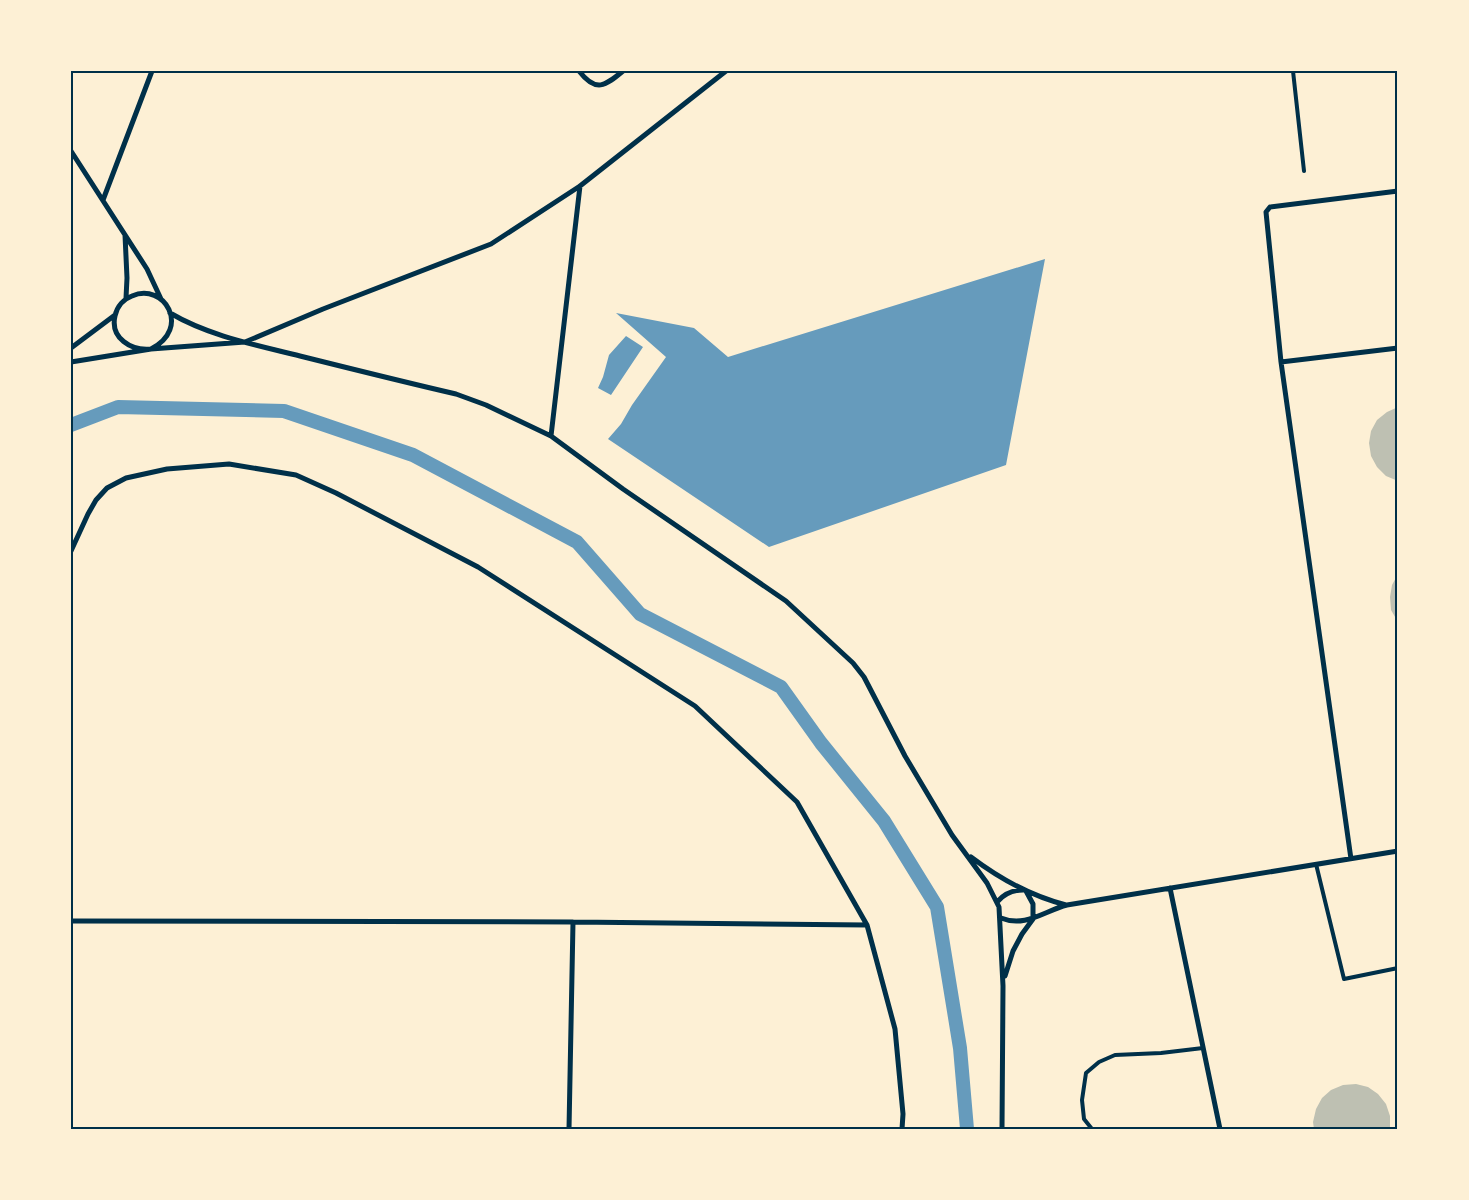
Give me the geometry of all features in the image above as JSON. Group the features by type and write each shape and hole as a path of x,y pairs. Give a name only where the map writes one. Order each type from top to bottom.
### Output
{"street":[{"path":"103,200 152,71"},
{"path":"579,71 588,82 598,85 608,83 624,71"},
{"path":"161,300 150,294 137,293 126,298 119,306 115,315 115,325 123,342 141,350 245,342 323,309 492,244 580,186 726,71"},
{"path":"71,151 147,269 161,300 170,313 172,324 168,335 161,344 151,349 71,362"},
{"path":"551,436 580,186"},
{"path":"1351,859 1281,362 1266,212 1270,207 1398,190"},
{"path":"125,235 128,278 126,298"},
{"path":"170,313 200,327 245,342 456,394 486,405 551,436 623,489 786,601 853,662 864,676 905,756 952,835 987,883 998,902 1001,918 1003,986 1002,1129"},
{"path":"71,348 115,315"},
{"path":"1281,362 1398,348"},
{"path":"71,551 96,500 107,488 126,478 167,469 229,464 296,475 336,493 478,567 695,706 797,802 868,924 895,1029 903,1114 902,1129"},
{"path":"1001,918 1020,922 1033,919 1043,913 1067,905 1398,852"},
{"path":"967,854 985,868 1039,897 1067,905"},
{"path":"1170,888 1220,1129"},
{"path":"998,902 1002,897 1013,891 1026,890"},
{"path":"1003,986 1013,951 1033,919 1033,904 1026,890"},
{"path":"71,921 868,924"},
{"path":"569,1129 573,922"}],"lane":[{"path":"1293,71 1304,171"},
{"path":"1316,864 1344,979 1398,968"},
{"path":"1092,1129 1084,1119 1082,1100 1086,1073 1099,1062 1115,1055 1161,1053 1203,1048"}],"water":[{"path":"1045,259 1006,465 769,547 608,439 621,424 666,357 616,313 694,328 728,357"},
{"path":"626,336 643,347 611,395 598,388 609,355"}],"building":[{"path":"1398,407 1398,481 1386,476 1377,467 1371,456 1369,443 1371,431 1377,420 1387,412"},
{"path":"1398,574 1398,622 1391,610 1390,597 1392,585"},
{"path":"1356,1084 1368,1087 1378,1094 1386,1104 1390,1116 1390,1129 1314,1129 1313,1122 1316,1109 1322,1098 1331,1090 1343,1085"}],"waterway":[{"path":"71,425 118,407 284,411 413,455 577,542 640,614 781,687 821,743 884,821 937,907 960,1048 967,1129"}]}
